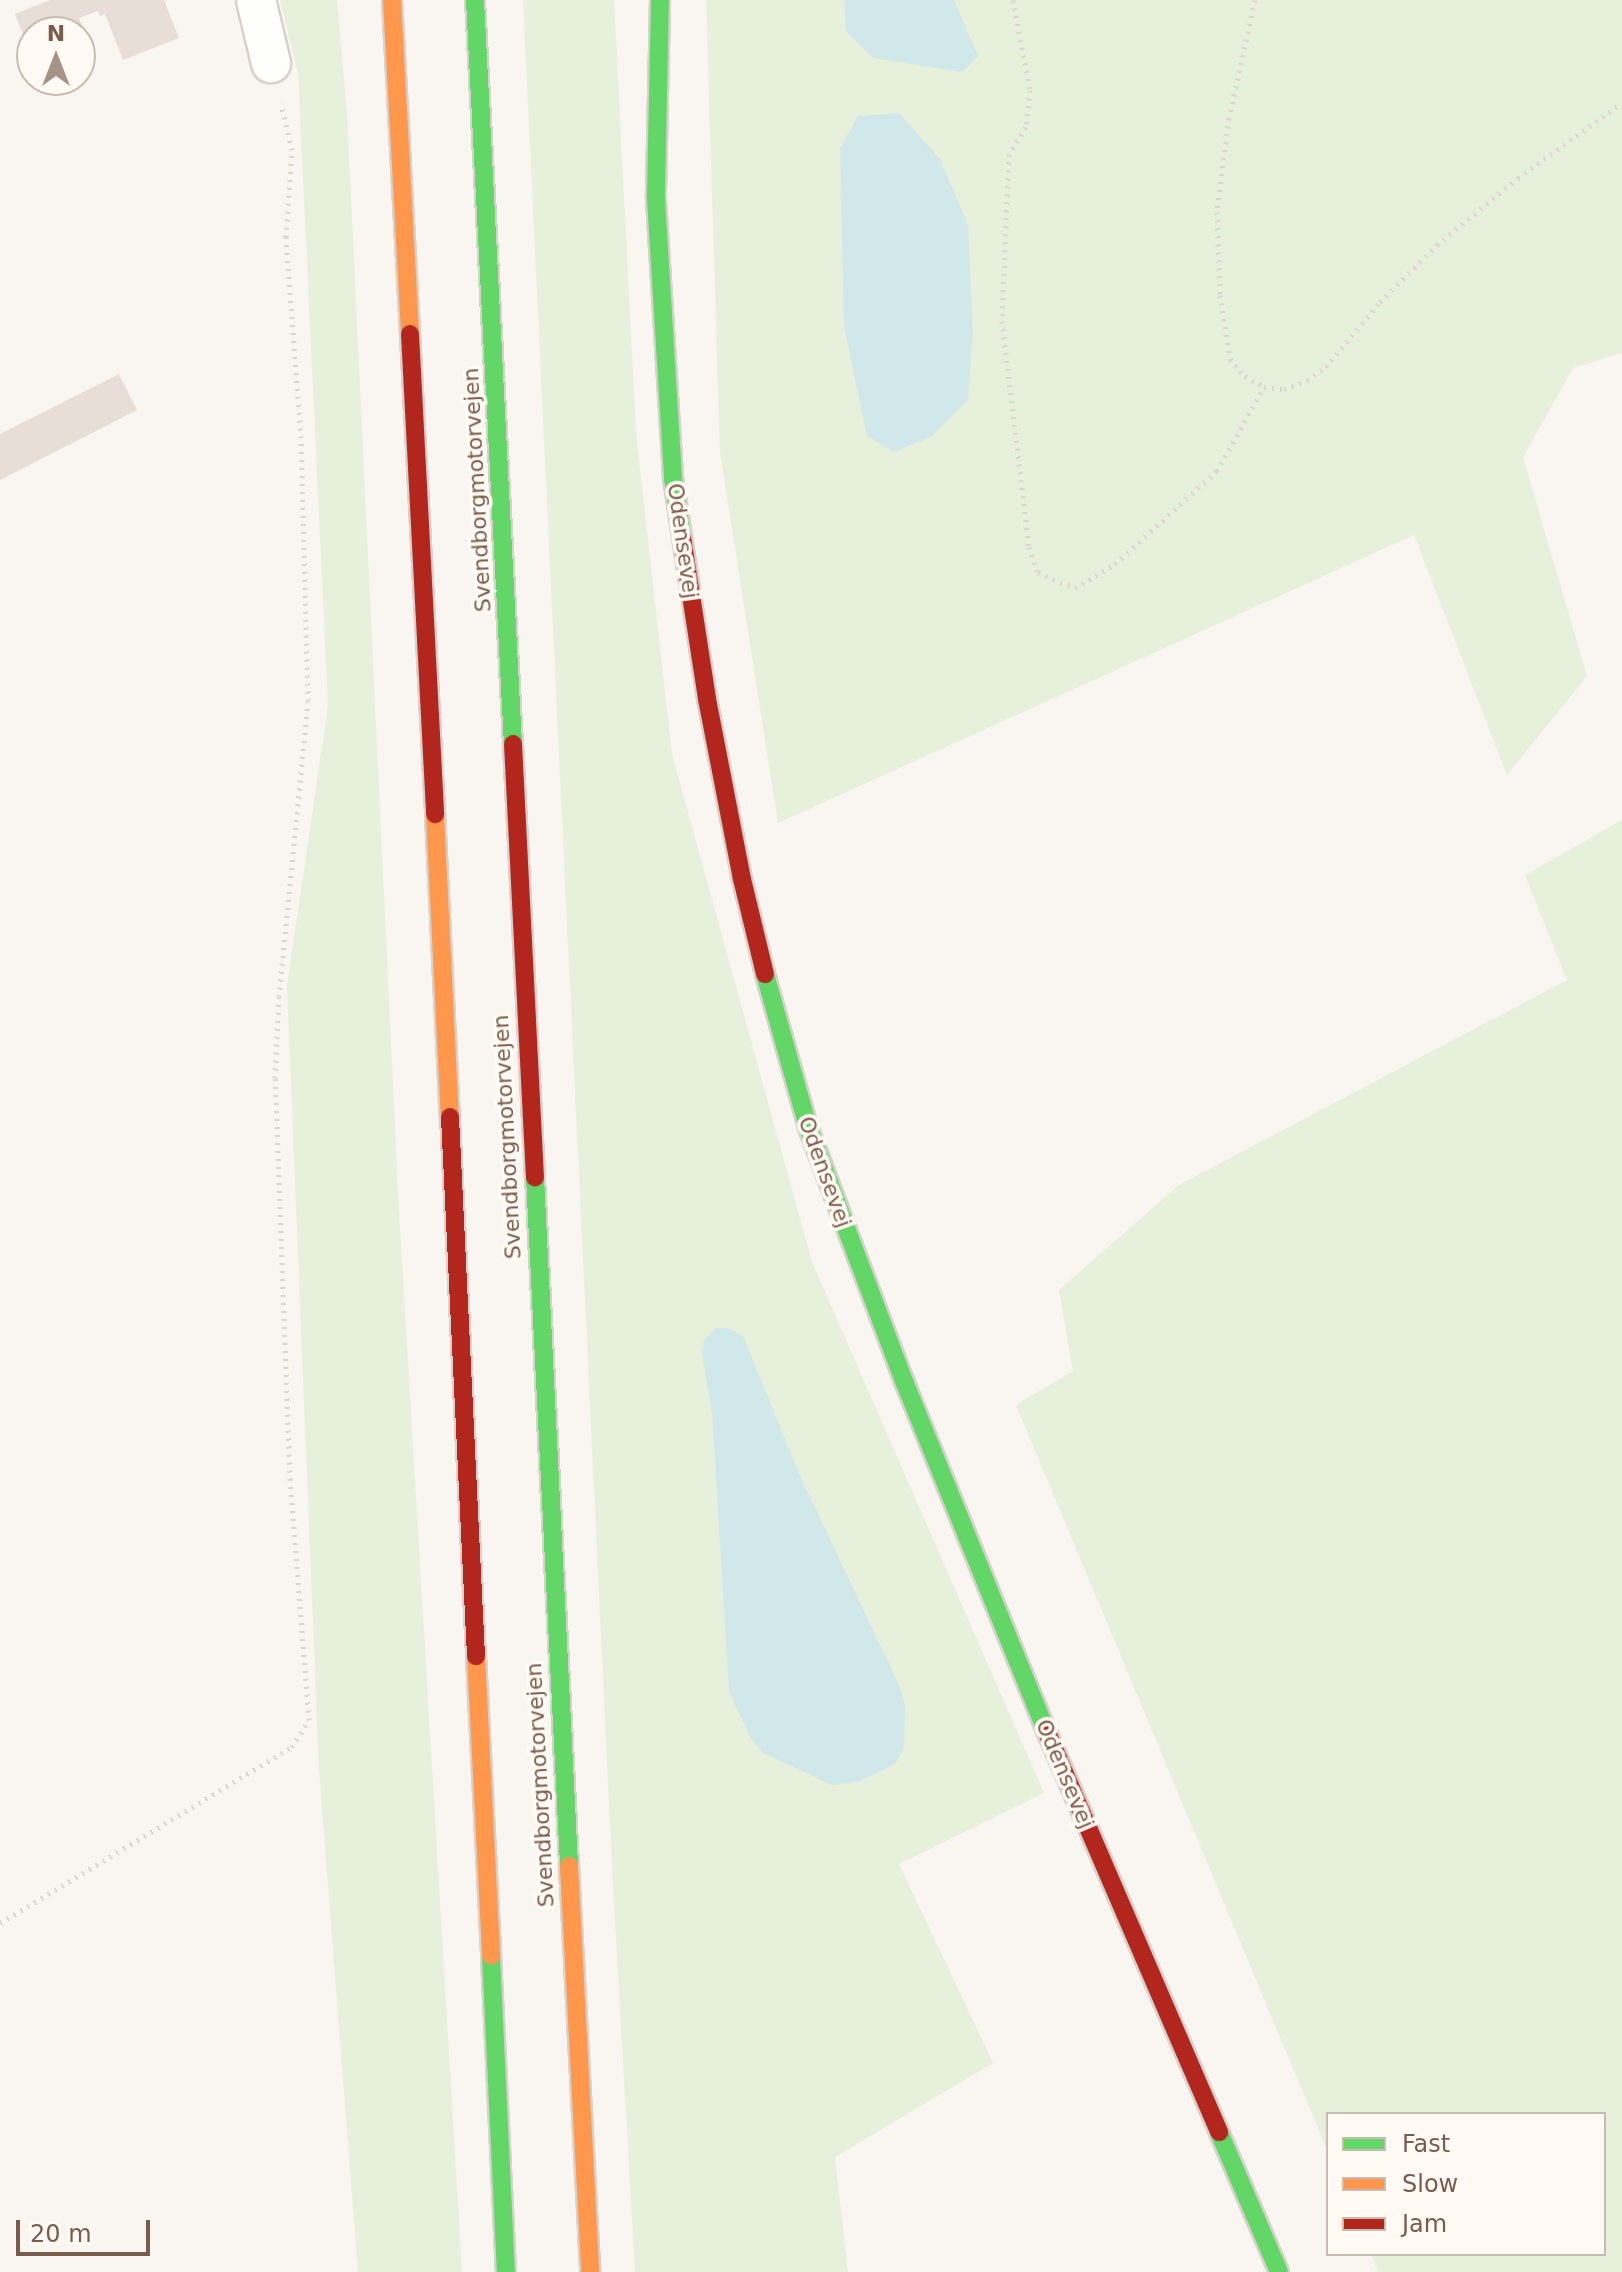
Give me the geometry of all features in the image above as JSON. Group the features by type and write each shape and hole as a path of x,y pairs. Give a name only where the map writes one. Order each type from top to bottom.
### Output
{"main road":[{"path":"392,0 435,798 506,2272"},
{"name":"Svendborgmotorvejen","path":"475,0 590,2272"},
{"name":"Odensevej","path":"660,0 656,199 673,478 707,699 742,879 777,1023 808,1127 904,1381 1029,1690 1279,2272"}],"street":[{"path":"256,0 271,63"}],"path":[{"path":"1013,0 1030,90 1026,127 1009,154 1002,321 1029,547 1038,573 1075,588 1115,564 1217,471 1264,387"},
{"path":"1255,0 1229,118 1217,212 1220,295 1230,359 1245,376 1264,387 1284,389 1307,380 1326,367 1380,302 1437,245 1518,178 1622,103"},
{"path":"0,1923 292,1747 309,1720 290,1480 275,1078 279,997 308,701 307,579 301,438 286,237 292,150 271,63"}],"green space":[{"path":"280,0 337,0 347,113 399,1211 462,2272 358,2272 319,1770 287,986 328,706 298,73"},
{"path":"523,0 614,0 636,433 672,754 812,1262 1044,1793 899,1864 993,2063 835,2157 848,2272 635,2272 612,1867"},
{"path":"706,0 1622,0 1622,353 1573,368 1523,457 1587,676 1507,775 1414,535 778,823 720,452"},
{"path":"1622,820 1622,2272 1378,2272 1372,2256 1606,2256 1606,2112 1326,2112 1326,2147 1016,1405 1073,1371 1059,1290 1179,1185 1567,980 1525,875"}],"water":[{"path":"844,0 954,0 978,56 962,72 873,58 846,31"},
{"path":"899,113 940,159 968,225 973,331 968,400 932,436 894,452 867,436 844,326 840,148 858,116"},
{"path":"716,1328 728,1328 743,1336 800,1476 900,1687 905,1705 904,1747 895,1764 858,1782 832,1785 763,1753 750,1737 729,1691 712,1413 702,1354 704,1340"}],"building":[{"path":"50,0 164,0 179,38 123,60 105,14 100,16 98,11 84,16 16,17 15,14"},
{"path":"119,374 137,410 0,480 0,434"}],"traffic: fast":[{"path":"475,0 513,744"},
{"path":"660,0 656,199 673,478 682,537"},
{"path":"765,974 808,1127 904,1381 1046,1730"},
{"path":"535,1177 569,1866"},
{"path":"491,1956 506,2272"},
{"path":"1219,2132 1279,2272"}],"traffic: slow":[{"path":"392,0 410,334"},
{"path":"435,814 450,1117"},
{"path":"476,1656 491,1956"},
{"path":"569,1866 590,2272"}],"traffic: jam":[{"path":"410,334 435,814"},
{"path":"682,537 707,699 742,879 765,974"},
{"path":"513,744 535,1177"},
{"path":"450,1117 476,1656"},
{"path":"1046,1730 1219,2132"}]}
